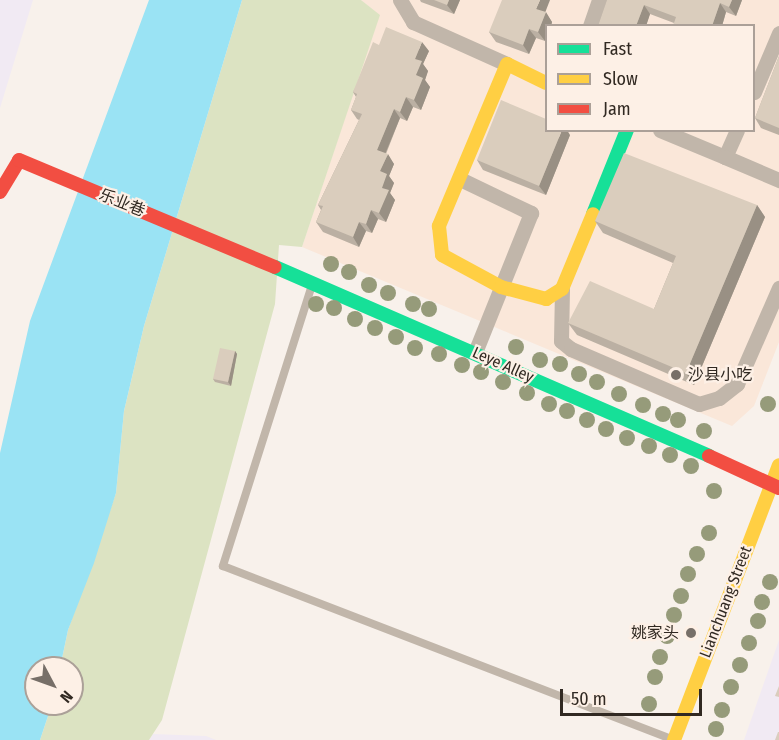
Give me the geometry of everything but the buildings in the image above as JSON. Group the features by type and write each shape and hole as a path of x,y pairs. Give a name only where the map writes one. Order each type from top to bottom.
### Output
{"street":[{"path":"400,0 413,21 545,83"},
{"path":"591,24 599,0"},
{"path":"755,87 779,33"},
{"path":"507,64 439,226 439,250 501,287 546,299 562,289"},
{"path":"626,132 562,289 561,341 571,349 699,404 720,398 737,384 779,288"},
{"path":"665,132 779,180"},
{"path":"725,157 735,132"},
{"name":"乐业巷","path":"0,192 19,160 226,245"},
{"path":"460,179 531,213 475,352"},
{"name":"Leye Alley","path":"226,245 312,284 475,352 775,486"},
{"name":"Lianchuang Street","path":"673,740 775,486 779,465"}],"lane":[{"path":"312,284 223,566 673,740"}],"shaded area":[{"path":"0,0 33,0 0,108"},
{"path":"361,0 779,0 779,342 754,406 732,426 302,247 379,15"},
{"path":"779,640 779,740 744,740"},
{"path":"153,734 206,736 216,740 149,740"}],"green space":[{"path":"242,0 361,0 380,15 302,247 279,245 275,304 162,720 149,740 40,740 48,716 84,716 84,656 63,656 68,630 116,493 124,411 144,326"}],"water":[{"path":"149,0 242,0 144,326 124,411 116,493 94,563 68,630 63,656 24,656 24,716 48,716 40,740 0,740 0,453 30,321"}],"traffic: fast":[{"path":"593,214 626,132"},
{"path":"275,267 709,456"}],"traffic: slow":[{"path":"545,83 507,64 439,226 442,255 501,287 546,299 562,289 593,214"},
{"path":"674,740 779,465"}],"traffic: jam":[{"path":"0,192 19,160 275,267"},
{"path":"709,456 779,488"}],"place":[{"name":"沙县小吃","path":"676,375"},
{"name":"姚家头","path":"691,633"}]}
